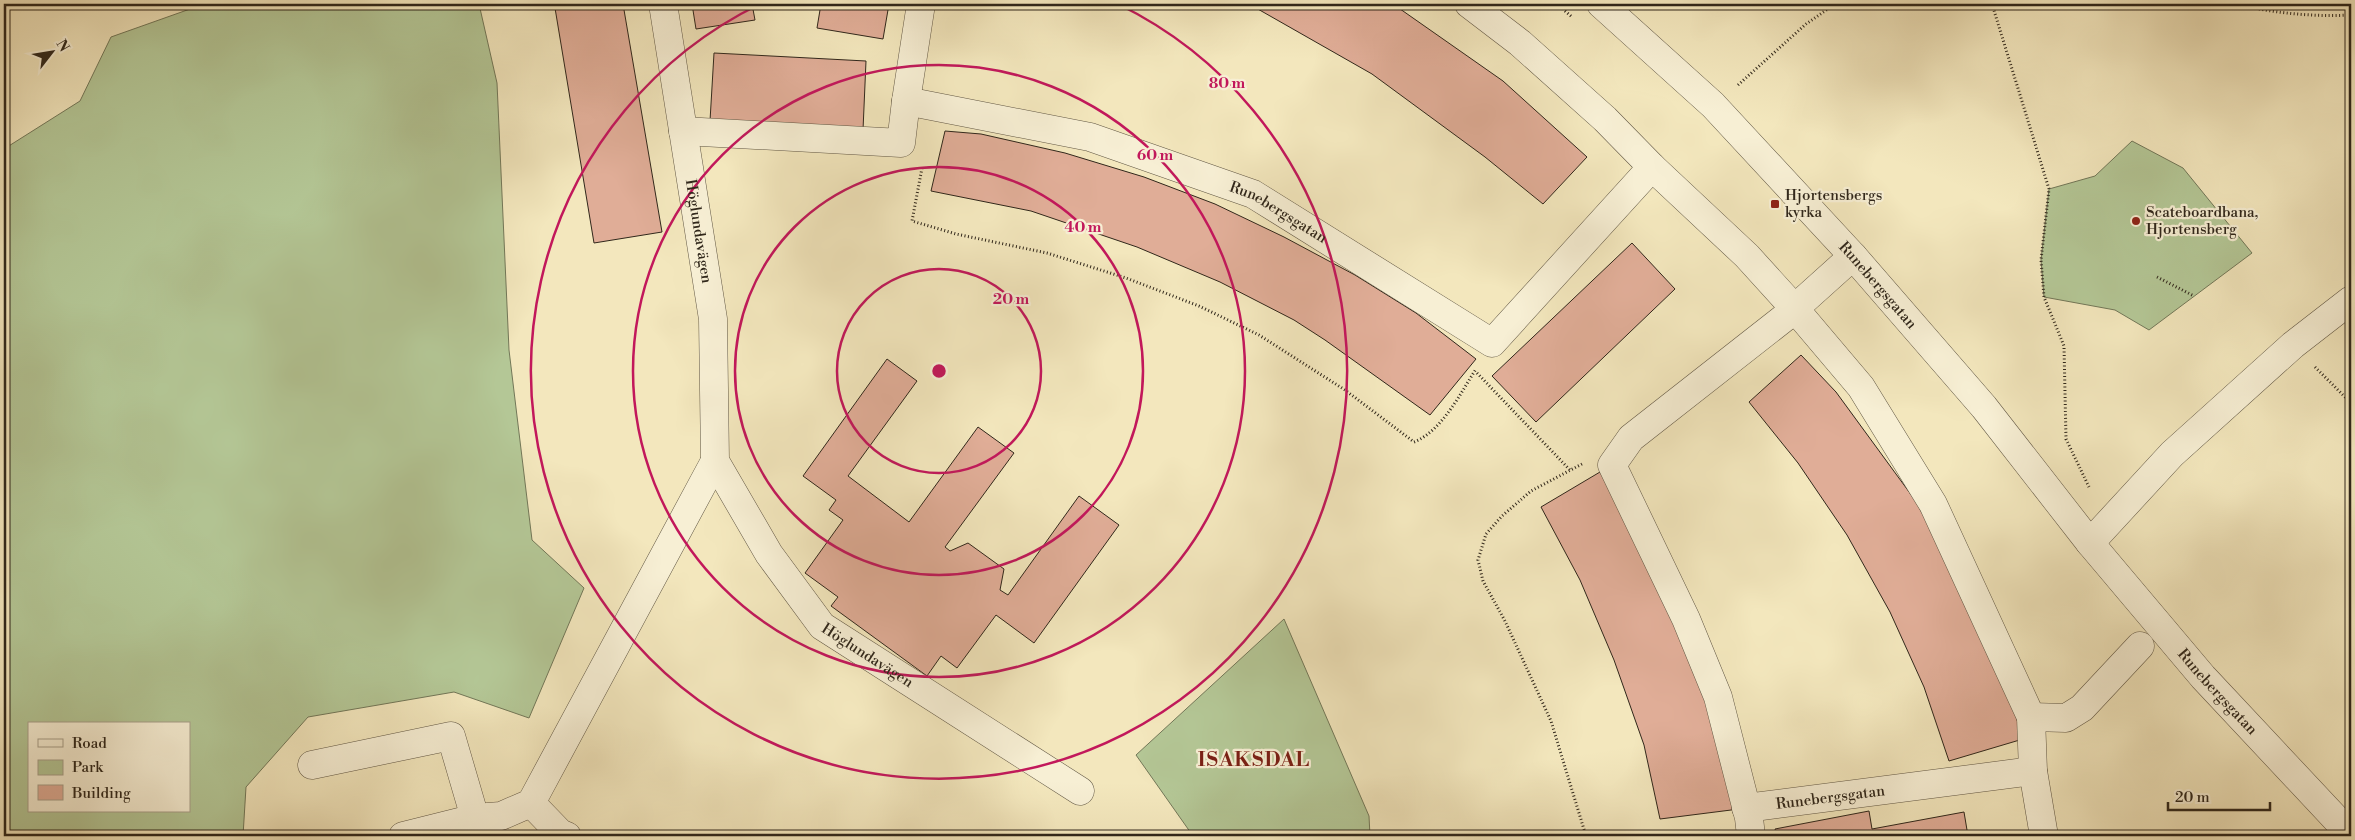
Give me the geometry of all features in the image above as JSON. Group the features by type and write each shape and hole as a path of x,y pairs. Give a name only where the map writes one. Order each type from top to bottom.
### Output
{"street":[{"name":"Höglundavägen","path":"663,4 713,319 716,461 769,554 822,626 1080,791"},
{"path":"683,131 901,143 921,4"},
{"path":"1469,4 1520,43 1606,119 1652,167 1747,256 1795,308 1861,387 1932,504 2031,717 2033,771 2044,836"},
{"name":"Runebergsgatan","path":"1601,4 1713,105 1853,256 1984,407 2099,534 2203,677 2351,836"},
{"name":"Runebergsgatan","path":"906,100 1090,138 1253,194 1492,343"},
{"path":"1492,343 1652,167"},
{"path":"1752,836 1718,698 1686,619 1612,464 1631,438 1795,308 1853,256"},
{"path":"2099,534 2172,454 2293,345 2351,300"},
{"name":"Höglundavägen","path":"531,803 716,461"},
{"path":"2031,717 2066,718 2082,708 2140,646"},
{"path":"312,765 450,736 494,824"},
{"name":"Runebergsgatan","path":"1746,808 2033,771"},
{"path":"403,836 494,824 531,803 560,833 567,836"}],"path":[{"path":"1557,4 1577,22"},
{"path":"1731,91 1806,24 1835,4"},
{"path":"1992,4 2049,189 2041,260 2044,297 2064,346 2066,439 2099,534"},
{"path":"2235,4 2264,11 2328,16 2351,15"},
{"path":"923,162 912,221 956,234 1046,252 1126,278 1199,306 1259,335 1346,390 1414,442 1425,437 1441,420 1492,343"},
{"path":"2158,277 2194,296"},
{"path":"2293,345 2351,402"},
{"path":"1475,370 1570,470"},
{"path":"1586,836 1551,721 1505,621 1483,581 1478,560 1486,534 1502,516 1531,491 1587,461"}],"green space":[{"path":"195,4 479,4 497,83 509,350 532,540 584,588 529,718 454,692 308,717 246,787 243,836 4,836 4,149 80,101 111,37 190,9"},
{"name":"Scateboardbana, Hjortensberg","path":"2132,141 2183,168 2252,253 2149,330 2115,310 2044,297 2041,260 2049,189 2095,176"},
{"path":"1284,619 1369,816 1370,836 1193,836 1136,755"}],"building":[{"path":"578,4 623,4 662,232 594,243 555,8"},
{"path":"692,4 752,4 755,20 696,29"},
{"path":"821,4 889,4 883,39 817,28"},
{"path":"1249,4 1393,4 1503,81 1587,157 1543,204 1485,157 1372,74"},
{"path":"714,53 866,61 863,130 710,121"},
{"path":"945,131 981,134 1065,153 1144,177 1215,204 1284,237 1355,275 1416,313 1476,359 1430,415 1294,320 1220,282 1137,247 1031,211 931,191"},
{"path":"1632,243 1675,289 1536,422 1492,376"},
{"path":"1801,355 1836,392 1915,500 1956,574 2010,697 2023,739 1949,761 1924,687 1890,612 1847,535 1798,463 1749,402"},
{"path":"887,359 917,381 848,476 909,522 978,427 1014,453 945,547 950,551 968,543 1004,569 1000,590 1008,595 1079,496 1119,525 1034,643 996,615 957,668 941,656 927,676 831,606 838,597 805,573 843,520 829,510 836,500 803,476"},
{"path":"1600,472 1626,517 1708,693 1739,809 1660,819 1644,745 1614,660 1580,580 1541,507"},
{"path":"1869,811 1872,829 1964,812 1968,836 1777,836 1775,829"}],"place":[{"name":"Hjortensbergs kyrka","path":"1775,204"},
{"name":"Scateboardbana, Hjortensberg","path":"2136,221"}],"district":[{"name":"ISAKSDAL","path":"1254,759"}]}
